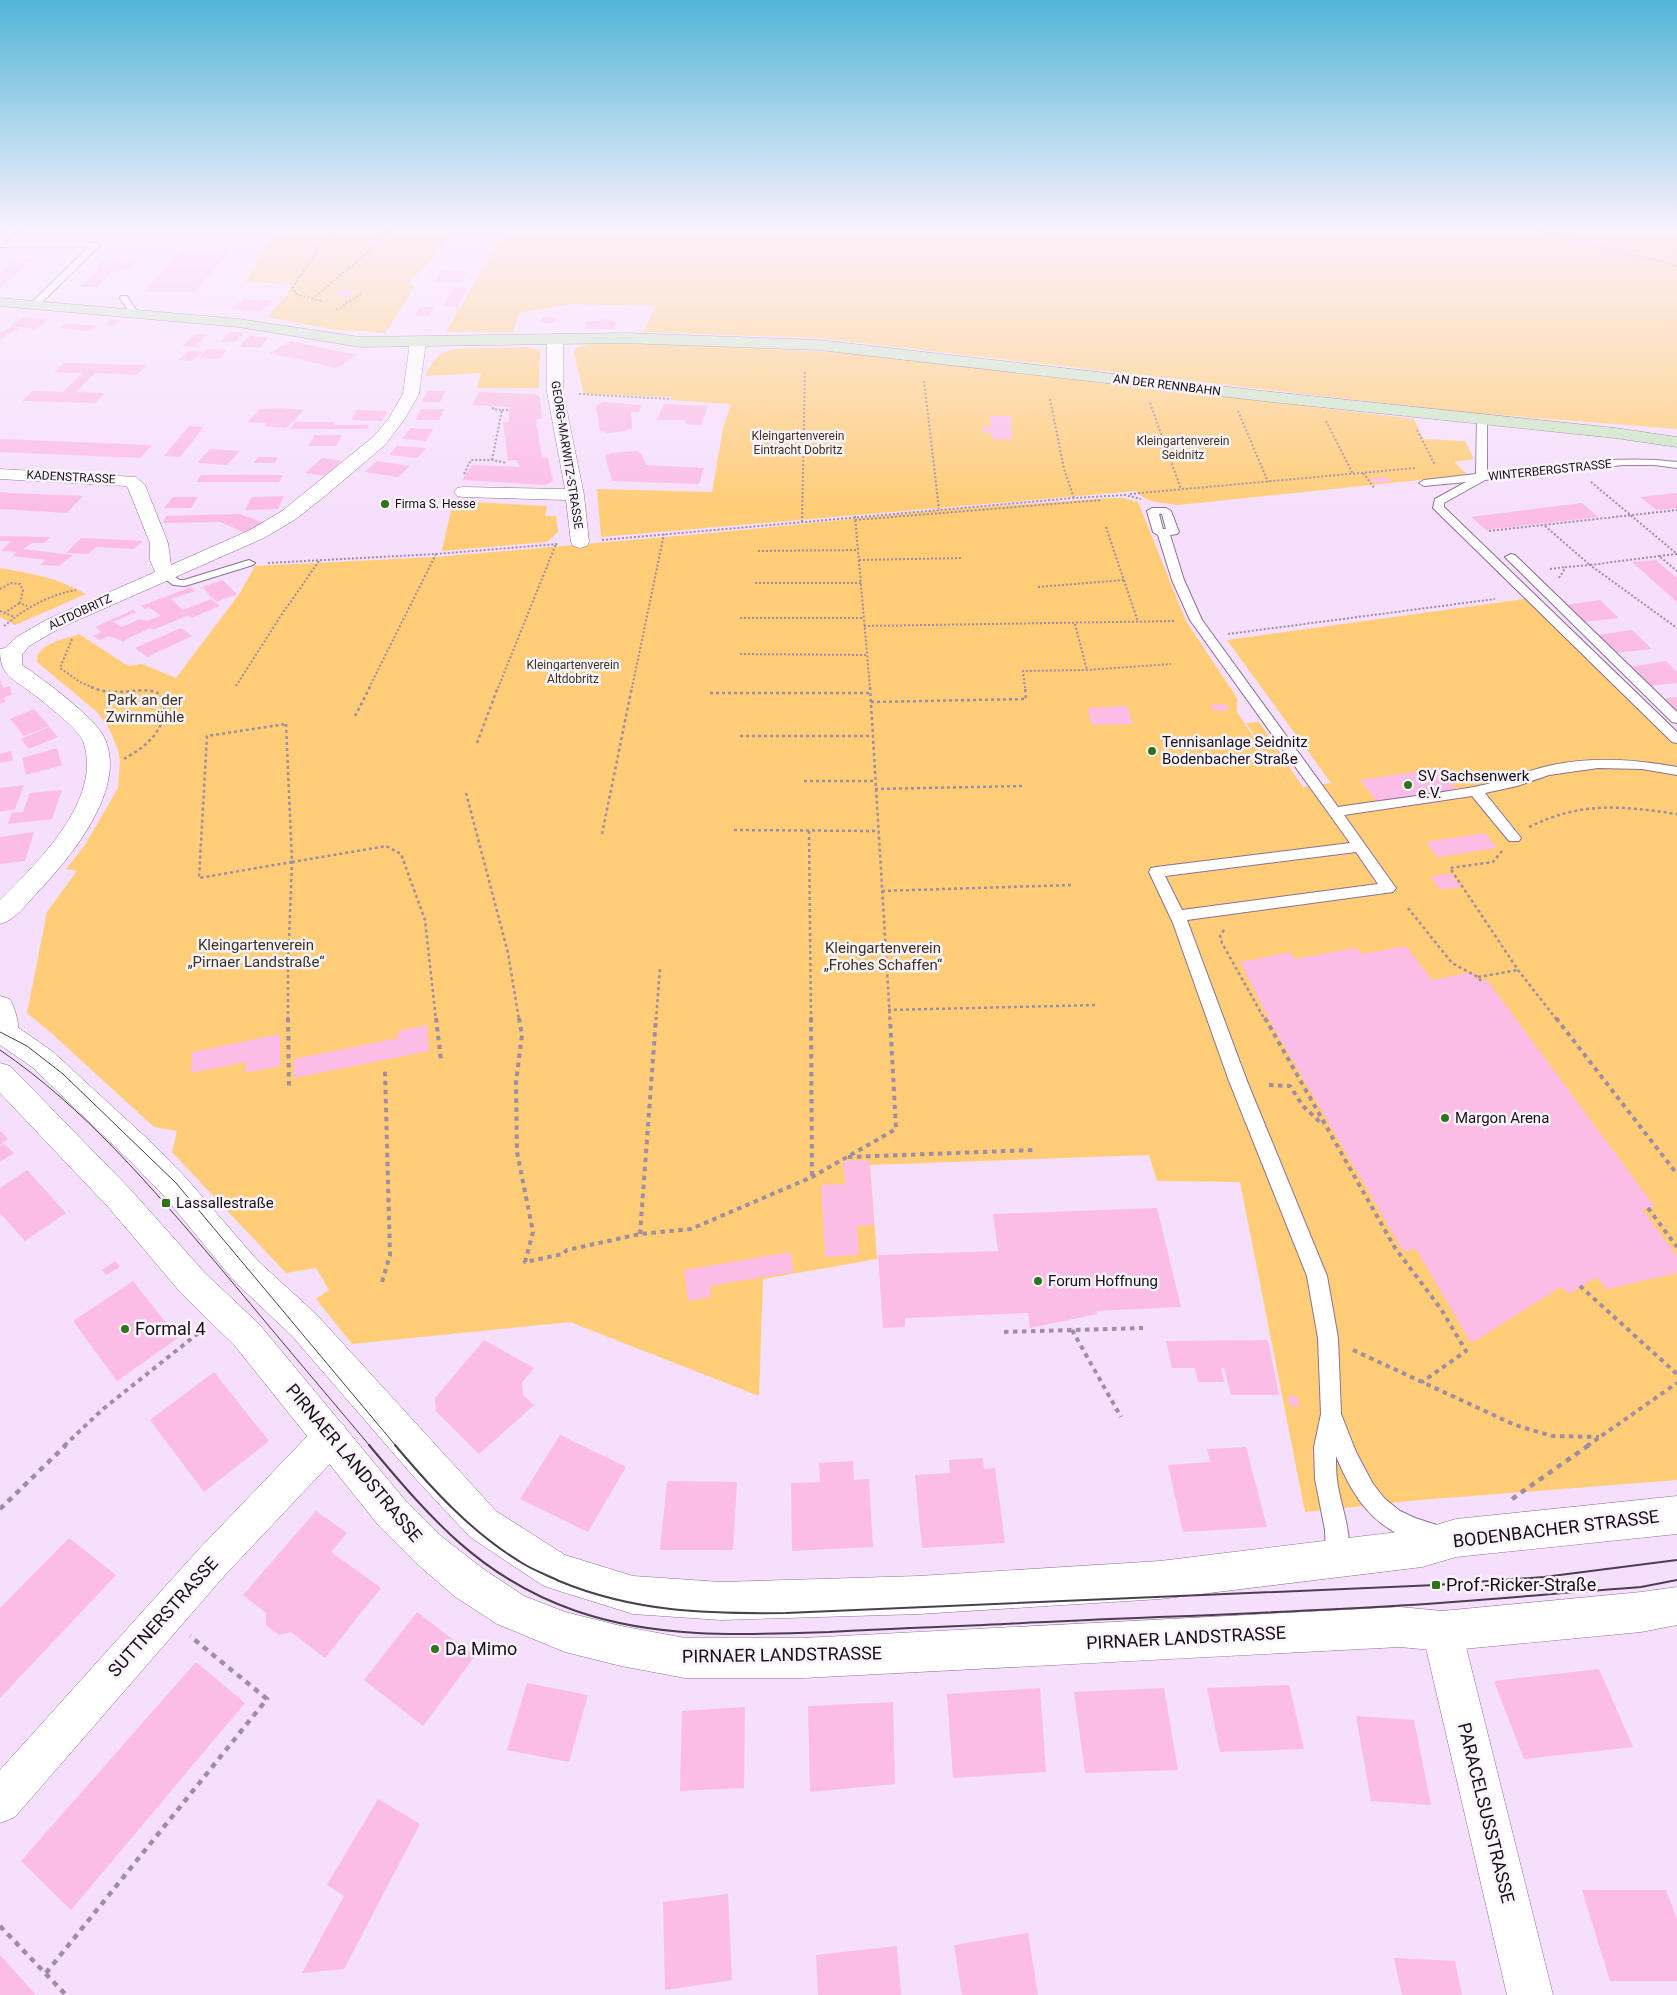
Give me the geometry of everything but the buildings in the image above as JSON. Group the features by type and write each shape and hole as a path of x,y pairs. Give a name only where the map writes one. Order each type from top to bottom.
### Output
{"main road":[{"name":"AN DER RENNBAHN","path":"230,322 360,342 624,338 819,346 1482,420 1615,433 1677,442"},
{"name":"AN DER RENNBAHN","path":"1615,433 1677,436"}],"street":[{"name":"GEORG-MARWITZ-STRASSE","path":"555,339 556,392 575,495 580,542"},
{"name":"ALTDOBRITZ","path":"6,654 22,642 53,624 242,541 289,515 379,441 396,420 411,394 418,342"},
{"name":"KADENSTRASSE","path":"0,474 130,481 136,486 159,543 160,560 165,574"},
{"path":"463,492 575,495"},
{"path":"0,915 26,889 69,839 90,803 100,771 94,739 41,688 12,668 6,654"},
{"path":"2,1023 148,1159 246,1271 304,1325 427,1464 483,1524 556,1571 634,1595 720,1601 919,1595 1160,1580 1338,1557"},
{"name":"PIRNAER LANDSTRASSE","path":"0,1074 120,1199 193,1284 226,1313 247,1335 392,1513 428,1549 468,1582 511,1610 565,1632 620,1646 685,1658 803,1658 1400,1626 1442,1631"},
{"name":"SUTTNERSTRASSE","path":"0,1802 212,1562 331,1437"},
{"name":"BODENBACHER STRASSE","path":"1338,1557 1422,1548 1456,1538 1677,1515"},
{"path":"1442,1631 1641,1612 1677,1606"},
{"name":"PARACELSUSSTRASSE","path":"1442,1631 1530,1995"}],"lane":[{"path":"1482,420 1483,464 1481,478 1443,498 1439,501 1438,508 1677,739"},
{"name":"WINTERBERGSTRASSE","path":"1424,484 1622,462 1654,462 1677,466"},
{"path":"1160,511 1166,511 1173,527 1174,532 1163,532 1178,580 1196,620 1336,812 1388,888 1177,916"},
{"path":"1511,557 1677,719"},
{"path":"165,574 176,582 185,583 249,564"},
{"path":"1336,812 1475,791 1512,783 1547,771 1598,764 1642,765 1677,771"},
{"path":"1475,791 1514,838"},
{"path":"1338,1557 1336,1530 1326,1479 1325,1447 1331,1414 1328,1338 1317,1276 1238,1081 1177,916 1156,872 1360,847"},
{"path":"1331,1414 1348,1460 1366,1495 1384,1513 1397,1523 1420,1532 1456,1538"}],"path":[{"path":"802,522 805,370"},
{"path":"924,381 939,509"},
{"path":"556,392 671,399"},
{"path":"1050,399 1064,469 1074,498"},
{"path":"1149,402 1181,489"},
{"path":"494,406 493,409 510,410"},
{"path":"492,460 502,410"},
{"path":"1238,410 1268,482"},
{"path":"1325,420 1353,474"},
{"path":"1416,428 1435,466 1442,465"},
{"path":"471,460 492,460 506,463"},
{"path":"855,518 939,509 1074,498 1125,496 1181,489 1417,468"},
{"path":"1363,473 1375,489"},
{"path":"1588,480 1677,554"},
{"path":"1125,496 1148,502 1160,511"},
{"path":"249,564 436,554 802,522 1102,500"},
{"path":"1485,532 1677,510"},
{"path":"466,793 508,953 522,1035 516,1082 517,1152 533,1232 526,1262 563,1254 567,1250 640,1234 691,1229 812,1177 896,1129 871,694 855,518"},
{"path":"1545,525 1590,565 1677,628"},
{"path":"1106,527 1138,622"},
{"path":"602,834 664,534"},
{"path":"477,742 554,547"},
{"path":"758,551 858,550"},
{"path":"355,716 436,554"},
{"path":"1558,579 1566,567 1677,554"},
{"path":"1660,556 1677,571"},
{"path":"859,560 963,558"},
{"path":"236,686 280,617 320,560"},
{"path":"1038,587 1124,580"},
{"path":"0,589 11,582 20,584 23,590 20,603 4,613"},
{"path":"755,583 861,583"},
{"path":"4,626 28,607 43,599 80,589"},
{"path":"1208,636 1495,599"},
{"path":"20,603 28,607"},
{"path":"0,611 14,617"},
{"path":"740,618 863,618"},
{"path":"864,626 1075,624 1196,620"},
{"path":"1075,624 1087,670"},
{"path":"74,636 60,668 66,673 89,686 105,692 147,690 158,693 163,699 163,718 158,729 151,739 121,760"},
{"path":"740,654 867,655"},
{"path":"871,702 1026,699 1023,671 1087,670 1170,664"},
{"path":"710,693 871,694"},
{"path":"289,1090 288,967 292,861 286,724 207,736 199,878 292,861 386,846 401,854 425,920 440,1060"},
{"path":"740,736 873,736"},
{"path":"804,781 875,781"},
{"path":"875,789 1024,786"},
{"path":"1677,814 1622,807 1566,810 1546,818 1514,838 1493,862 1450,868 1518,970 1677,1174"},
{"path":"734,830 878,831"},
{"path":"809,831 812,1177"},
{"path":"882,891 1071,885"},
{"path":"1408,908 1452,963 1478,977 1481,981"},
{"path":"1225,928 1220,936 1222,943 1395,1248 1441,1309 1466,1350 1422,1382"},
{"path":"640,1234 660,968"},
{"path":"1478,977 1518,970"},
{"path":"888,1010 1098,1005"},
{"path":"382,1282 390,1255 385,1071"},
{"path":"1269,1085 1290,1086 1303,1106 1327,1128"},
{"path":"846,1158 1035,1150"},
{"path":"1648,1208 1677,1247"},
{"path":"1580,1286 1677,1374"},
{"path":"0,1509 103,1409 226,1313"},
{"path":"1004,1332 1143,1328"},
{"path":"1072,1330 1121,1417"},
{"path":"1328,1338 1515,1424 1552,1436 1599,1437"},
{"path":"1505,1503 1677,1383"},
{"path":"46,1973 267,1699 165,1615"},
{"path":"0,1926 66,1995"}],"green space":[{"path":"294,322 392,322 385,333 331,329"},
{"path":"452,322 516,322 513,332 446,332"},
{"path":"648,322 1677,322 1677,429 1461,412 819,338 643,332"},
{"path":"613,343 757,348 901,358 1414,419 1423,439 1465,441 1474,459 1454,462 1468,475 1178,505 1149,500 1136,491 601,537 597,489 712,492 723,428 731,404 671,400 671,397 584,394 574,353 577,347 589,344"},
{"path":"524,347 540,350 539,388 477,388 481,373 425,376 431,365 440,355 456,349"},
{"path":"1124,498 1138,502 1186,621 1237,698 1237,712 1288,789 1246,723 1259,722 1303,787 1331,783 1227,640 1532,598 1677,734 1677,1480 1420,1500 1305,1512 1240,1182 1157,1181 1149,1155 870,1165 877,1259 763,1279 759,1396 570,1322 352,1344 316,1299 329,1290 316,1268 286,1273 172,1152 177,1131 154,1127 27,1013 47,912 77,871 66,869 85,845 118,788 120,761 118,750 109,728 97,712 37,662 41,650 52,643 79,634 128,666 142,664 176,678 240,593 255,566 435,557 711,533 940,510"},
{"path":"453,501 547,506 545,516 556,516 558,532 547,542 442,551"},
{"path":"0,568 44,577 76,588 86,594 15,625 0,617"}],"tram line":[{"path":"0,1032 27,1046 63,1074 176,1183 396,1446"},
{"path":"0,1050 60,1097 116,1150 217,1264 370,1446"},
{"path":"369,1445 414,1498 437,1521 460,1543 512,1582 576,1611 638,1627 669,1631 733,1634 797,1633 1342,1609 1641,1587 1677,1580"},
{"path":"395,1445 438,1494 470,1524 486,1538 526,1566 587,1591 615,1599 671,1609 727,1613 786,1613 1436,1585 1544,1577 1677,1560"}],"place":[{"name":"Firma S. Hesse","path":"385,504"},
{"name":"Tennisanlage Seidnitz Bodenbacher Straße","path":"1152,751"},
{"name":"SV Sachsenwerk e.V.","path":"1408,785"},
{"name":"Margon Arena","path":"1445,1118"},
{"name":"Lassallestraße","path":"166,1203"},
{"name":"Forum Hoffnung","path":"1038,1281"},
{"name":"Formal 4","path":"125,1329"},
{"name":"Prof.-Ricker-Straße","path":"1436,1585"},
{"name":"Da Mimo","path":"435,1649"}],"park label":[{"name":"Kleingartenverein Eintracht Dobritz","path":"798,443"},
{"name":"Kleingartenverein Seidnitz","path":"1183,448"},
{"name":"Kleingartenverein Altdobritz","path":"573,672"},
{"name":"Park an der Zwirnmühle","path":"145,708"},
{"name":"Kleingartenverein „Pirnaer Landstraße“","path":"256,954"},
{"name":"Kleingartenverein „Frohes Schaffen“","path":"883,956"}]}
